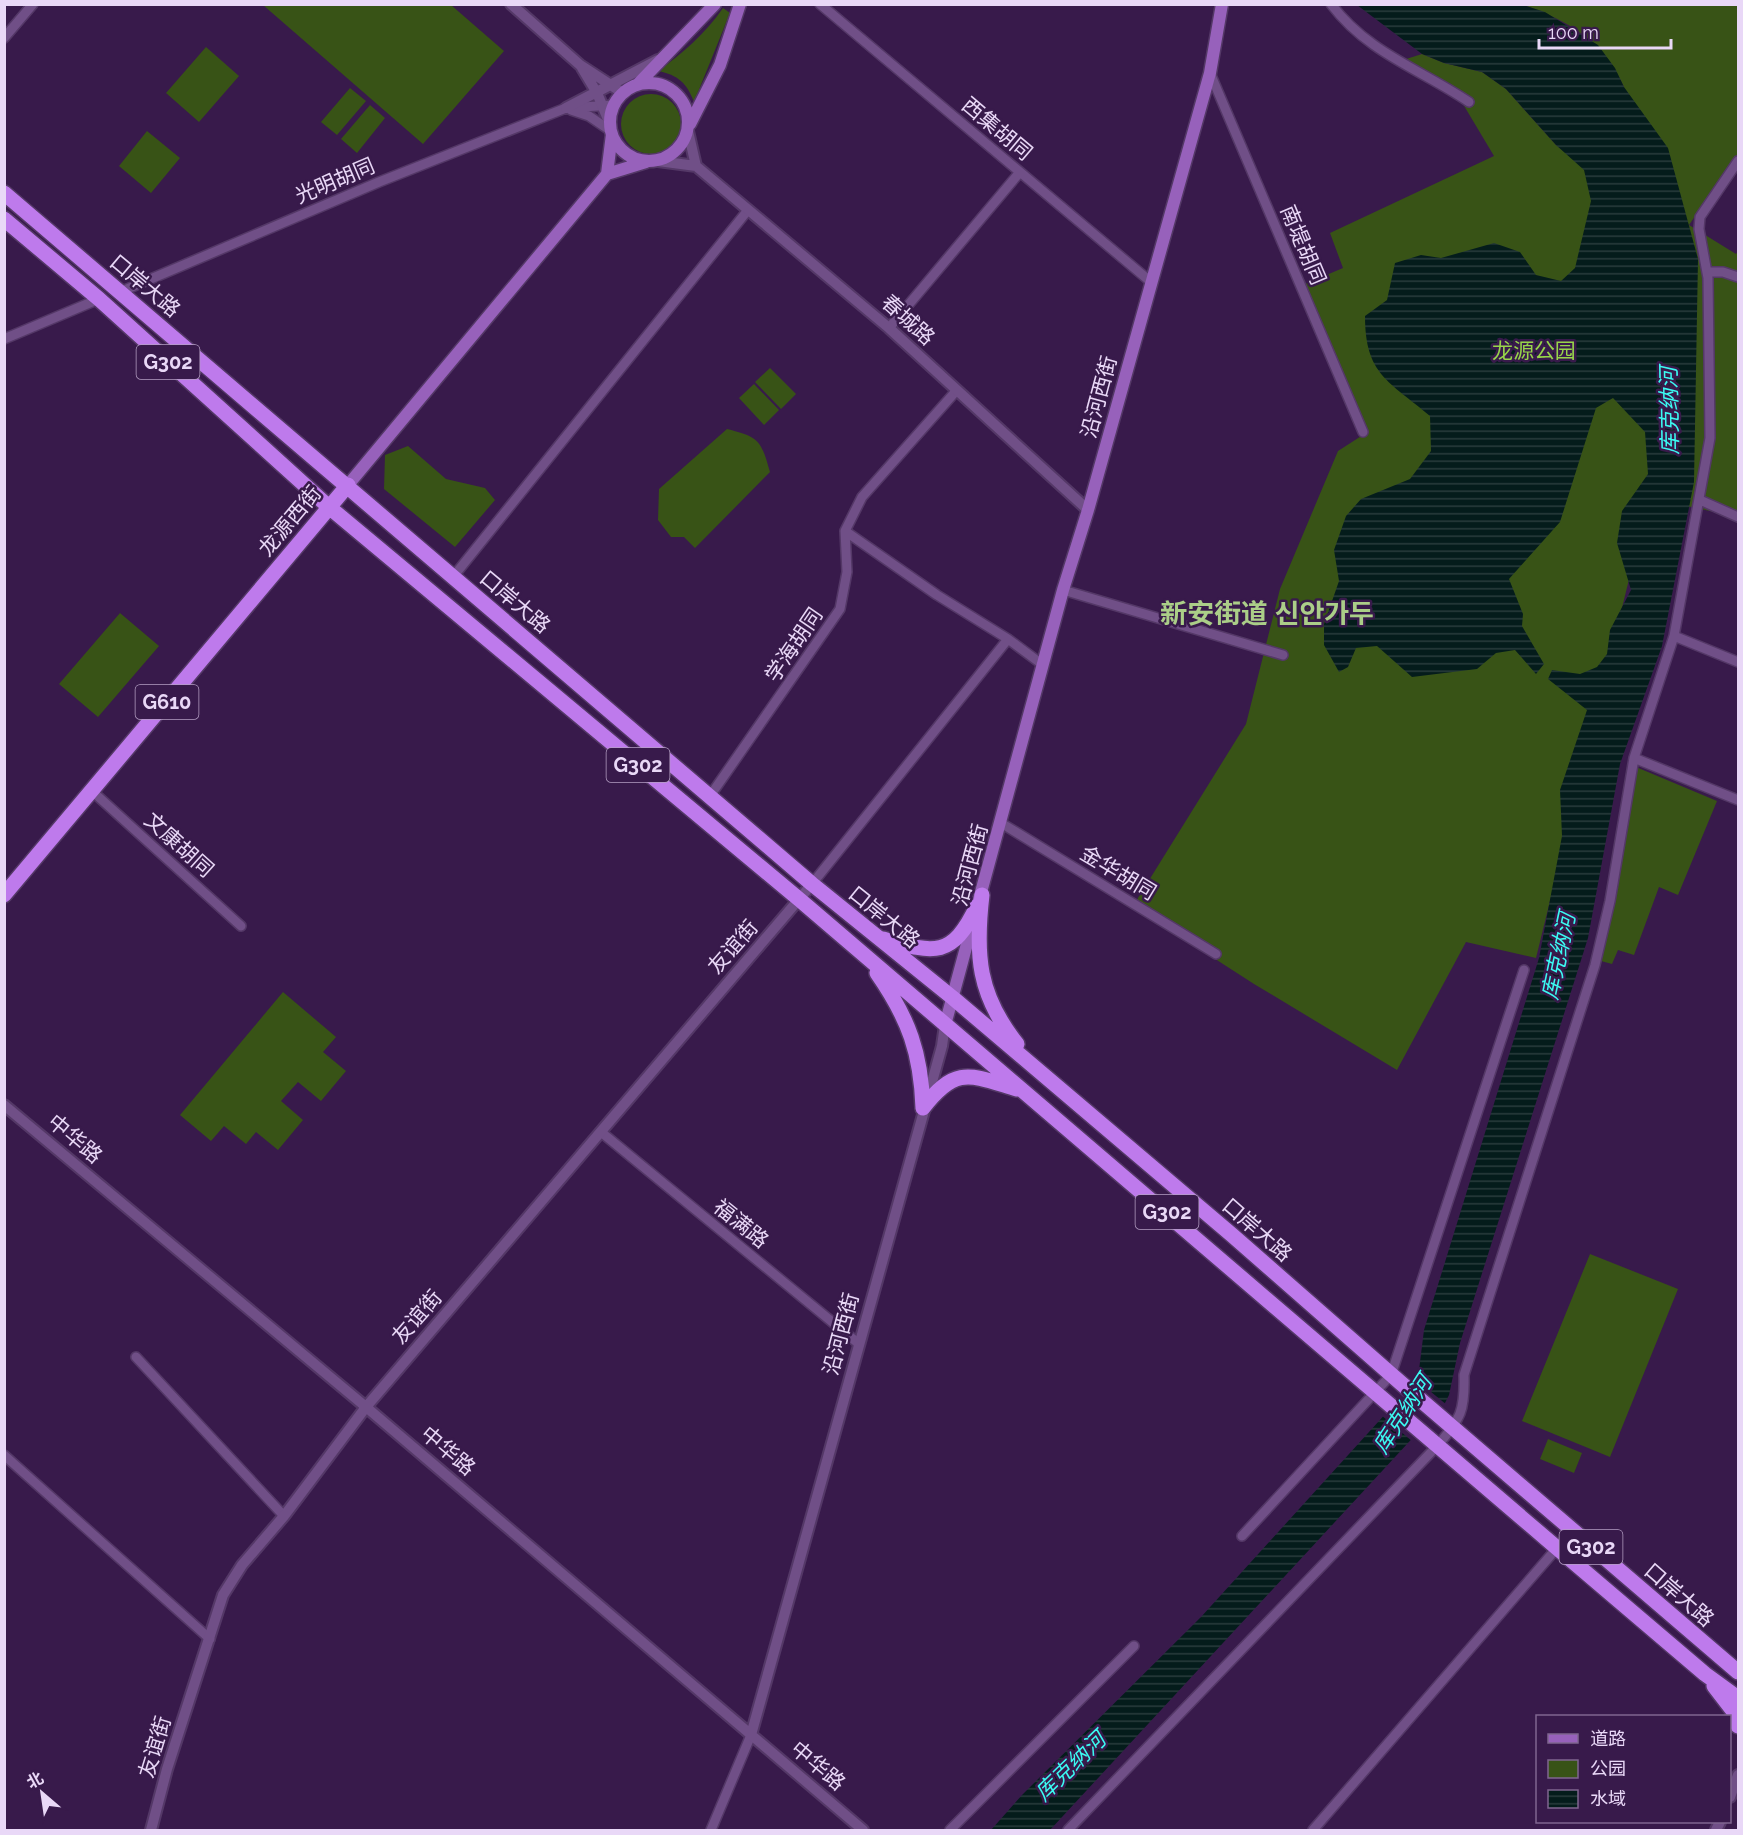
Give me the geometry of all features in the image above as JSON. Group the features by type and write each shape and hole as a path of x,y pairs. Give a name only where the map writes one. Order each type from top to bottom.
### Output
{"highway":[{"name":"口岸大路","path":"4,193 812,884 1038,1070 1738,1672"},
{"name":"口岸大路","path":"4,219 99,299 329,507 800,900 1557,1548 1706,1674 1738,1698"},
{"name":"龙源西街","path":"4,895 348,485"},
{"path":"875,937 922,949 941,948 959,938 966,929 982,895"},
{"path":"982,895 977,937 978,956 990,998 1005,1028 1038,1070"},
{"path":"865,956 905,1017 918,1057 923,1108"},
{"path":"923,1108 946,1083 967,1076 976,1076 1023,1091"},
{"path":"1706,1674 1734,1713 1738,1726"}],"main road":[{"path":"715,4 672,52 638,84 608,105 611,130 607,174 652,161 677,150 720,65 740,4"},
{"name":"沿河西街","path":"945,1025 1063,590 1088,510 1210,73 1222,4"},
{"path":"638,84 651,83 674,91 688,113 688,128"},
{"path":"611,130 625,153 652,161"},
{"name":"龙源西街","path":"348,485 607,174"}],"street":[{"path":"4,38 33,4"},
{"path":"511,4 580,65 623,93"},
{"name":"西集胡同","path":"820,4 1151,282"},
{"path":"1331,4 1379,51 1438,81 1468,102"},
{"path":"566,108 612,86 672,52"},
{"path":"580,65 597,93 608,105"},
{"name":"南堤胡同","path":"1210,73 1363,432"},
{"name":"光明胡同","path":"120,292 379,182 566,108 608,105"},
{"path":"566,108 589,116 611,130"},
{"path":"652,161 696,166 688,128"},
{"path":"1068,1830 1463,1409 1464,1375 1467,1364 1595,965 1610,901 1634,758 1674,636 1710,438 1707,272 1699,229 1700,217 1738,161"},
{"name":"春城路","path":"696,166 888,328 1088,510"},
{"path":"888,328 1020,172"},
{"path":"453,577 748,210"},
{"path":"1707,272 1723,272 1738,277"},
{"path":"4,339 99,299"},
{"name":"学海胡同","path":"710,796 840,609 847,572 845,531 862,496 957,390"},
{"path":"1700,500 1738,517"},
{"path":"845,531 937,595 1008,639 1043,665"},
{"path":"1063,590 1283,655"},
{"path":"1674,636 1738,662"},
{"path":"812,884 1008,639"},
{"path":"1634,758 1738,800"},
{"name":"文康胡同","path":"92,791 241,926"},
{"name":"金华胡同","path":"1001,823 1216,954"},
{"name":"友谊街","path":"151,1830 167,1769 224,1595 242,1565 284,1516 366,1407 812,884"},
{"path":"1242,1536 1396,1380 1524,970"},
{"name":"沿河西街","path":"751,1735 945,1025"},
{"name":"中华路","path":"4,1105 366,1407 863,1830"},
{"name":"福满路","path":"601,1132 859,1344"},
{"path":"136,1357 284,1516"},
{"path":"4,1455 210,1639"},
{"path":"1312,1830 1557,1548"},
{"path":"950,1830 1134,1646"},
{"path":"711,1830 751,1735"},
{"path":"1731,1794 1738,1775"}],"green space":[{"path":"263,5 451,5 504,51 423,144"},
{"name":"龙源公园","path":"1523,5 1738,5 1738,154 1689,225 1736,254 1738,251 1738,517 1649,498 1536,958 1466,942 1397,1070 1254,984 1133,906 1246,724 1280,589 1338,451 1366,433 1305,284 1343,268 1330,233 1494,156 1451,84 1403,60 1422,54 1444,63 1482,72 1506,89 1556,145 1575,160 1624,87 1606,57 1583,35 1556,18"},
{"path":"723,8 730,13 694,102 681,81 658,71 693,42"},
{"path":"206,47 239,76 199,122 166,93"},
{"path":"350,88 366,101 337,135 321,122"},
{"path":"651,94 668,99 676,107 681,124 676,141 668,149 651,154 634,149 626,141 621,124 626,107 634,99"},
{"path":"370,105 385,118 357,153 341,139"},
{"path":"147,131 180,158 151,193 119,166"},
{"path":"770,368 796,394 781,409 755,382"},
{"path":"754,384 779,410 764,425 739,398"},
{"path":"727,429 752,438 761,446 770,472 695,548 684,537 671,537 658,520 659,489"},
{"path":"408,446 446,479 485,488 495,500 455,547 384,489 385,455"},
{"path":"120,613 159,646 98,717 59,684"},
{"path":"1636,767 1717,801 1678,895 1659,887 1634,955 1618,950 1612,964 1601,961 1619,874"},
{"path":"283,992 336,1037 323,1052 346,1071 321,1101 298,1082 281,1101 303,1120 278,1150 256,1132 246,1144 224,1126 211,1141 180,1115"},
{"path":"1590,1254 1678,1289 1610,1457 1522,1421"},
{"path":"1548,1439 1582,1453 1574,1473 1540,1459"}],"water":[{"name":"库克纳河","path":"1357,5 1523,5 1545,12 1598,45 1615,68 1624,87 1668,148 1698,259 1694,482 1662,646 1620,764 1588,938 1460,1343 1449,1395 1445,1403 1050,1830 991,1830 1022,1795 1201,1617 1418,1378 1424,1330 1539,958 1562,836 1560,790 1587,710 1548,679 1552,670 1580,674 1597,667 1607,654 1610,630 1631,590 1617,543 1622,511 1648,474 1645,432 1613,398 1596,408 1560,522 1509,579 1523,614 1522,626 1544,664 1536,674 1515,650 1496,653 1477,669 1412,677 1377,646 1356,648 1348,667 1339,672 1324,645 1324,624 1339,581 1334,550 1346,516 1361,499 1410,479 1431,451 1430,416 1391,385 1382,375 1369,352 1365,316 1387,300 1395,263 1421,255 1441,258 1494,243 1520,252 1536,275 1561,281 1575,268 1591,201 1584,170 1556,145 1506,89 1482,72 1444,63 1422,54"}],"pier":[{"path":"1414,1378 1447,1405 1413,1442 1381,1415"}],"district":[{"name":"新安街道 신안가두","path":"1267,614"}]}
